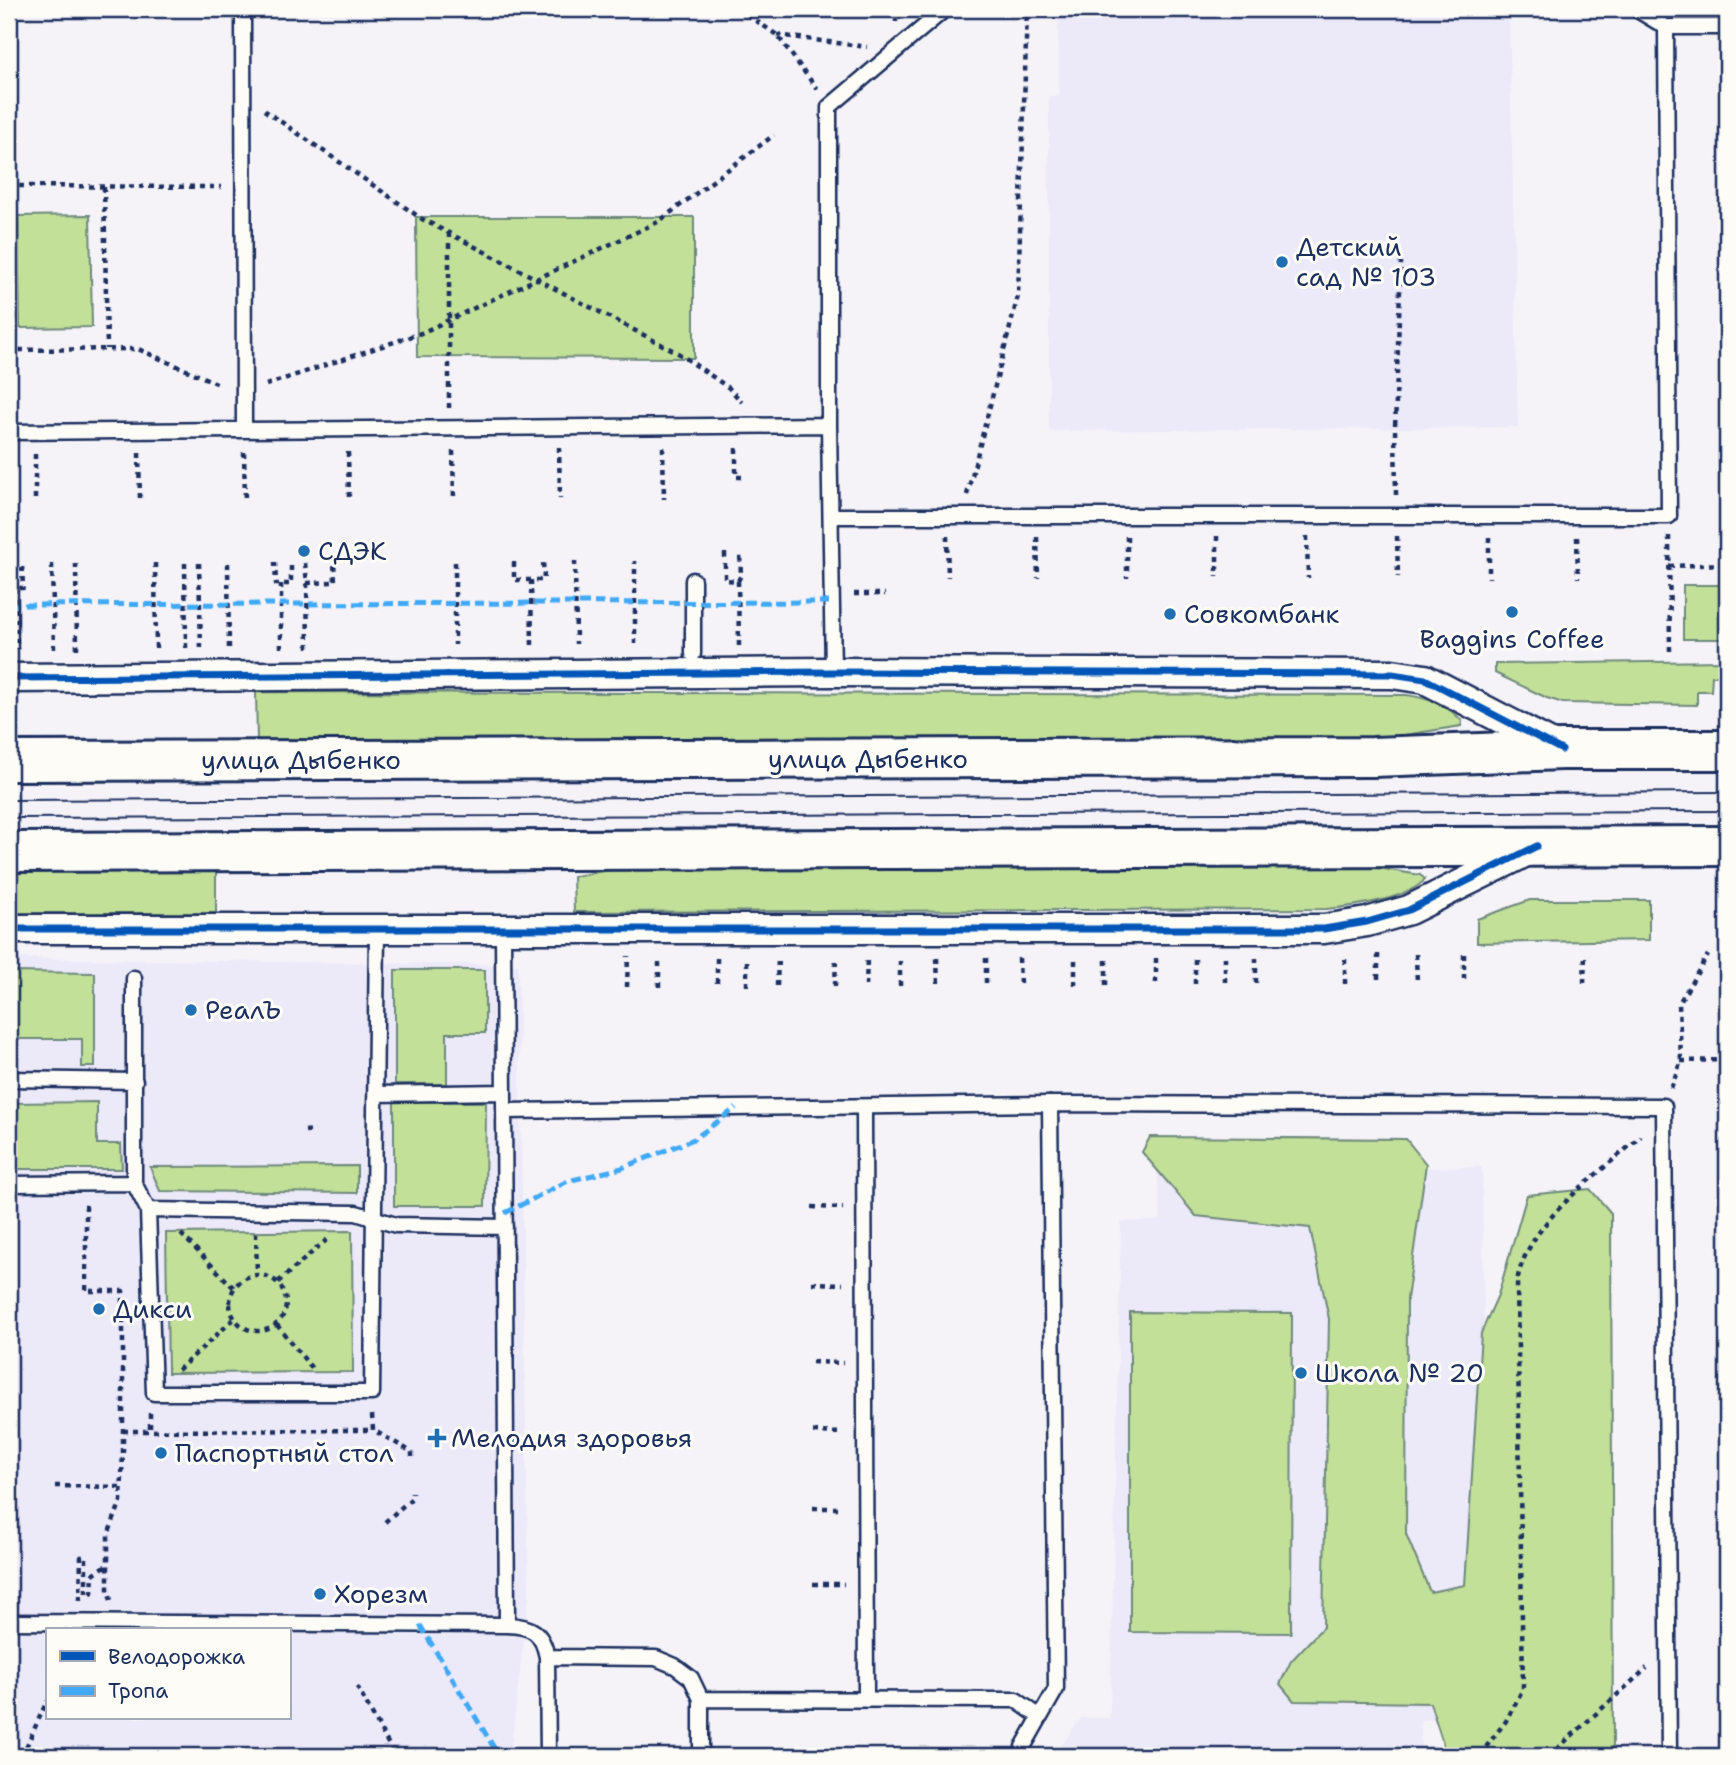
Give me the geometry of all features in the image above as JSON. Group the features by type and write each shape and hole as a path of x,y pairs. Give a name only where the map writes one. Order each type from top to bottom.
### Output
{"main road":[{"name":"улица Дыбенко","path":"9,761 1359,757 1562,750 1727,750"},
{"path":"9,852 1727,846"}],"street":[{"path":"13,667 1392,674 1425,678 1562,750"},
{"path":"9,929 1324,929 1367,922 1409,910 1537,846"}],"lane":[{"path":"243,9 244,430"},
{"path":"833,672 829,425 830,107 945,9"},
{"path":"1636,9 1667,27 1727,27"},
{"path":"831,516 1669,516 1667,27"},
{"path":"9,432 829,425"},
{"path":"693,580 693,654"},
{"path":"134,978 134,1183 153,1210 154,1392 372,1393 377,929"},
{"path":"503,929 508,1626"},
{"path":"9,1079 135,1081"},
{"path":"376,1094 504,1092"},
{"path":"505,1111 1050,1104 1664,1106 1669,1756"},
{"path":"1023,1756 1023,1747 1056,1689 1050,1104"},
{"path":"864,1107 866,1700"},
{"path":"9,1184 134,1183"},
{"path":"153,1210 356,1213 396,1225 505,1227"},
{"path":"9,1622 523,1626 535,1632 544,1642 547,1657 548,1756"},
{"path":"547,1657 656,1658 675,1666 691,1678 701,1699 701,1756"},
{"path":"701,1699 1016,1700 1040,1717"}],"path":[{"path":"740,9 777,35 830,107"},
{"path":"948,577 954,516 1018,296 1027,9"},
{"path":"777,35 896,51"},
{"path":"243,96 422,219 678,353 729,388 765,426"},
{"path":"9,350 138,349 208,381 243,392 421,333 658,222 774,135"},
{"path":"9,186 243,187"},
{"path":"104,187 107,349"},
{"path":"449,233 449,428 453,441 454,499"},
{"path":"1398,578 1395,428 1401,262"},
{"path":"663,426 664,499"},
{"path":"735,426 736,477 745,477"},
{"path":"559,427 560,499"},
{"path":"347,429 349,500"},
{"path":"244,430 245,500"},
{"path":"139,431 140,501"},
{"path":"34,432 35,502"},
{"path":"1306,516 1308,578"},
{"path":"1489,516 1489,578"},
{"path":"1577,516 1578,578"},
{"path":"1669,516 1670,654"},
{"path":"1037,517 1038,578"},
{"path":"1126,517 1127,578"},
{"path":"1216,517 1217,578"},
{"path":"724,553 725,580 738,581"},
{"path":"739,654 740,553"},
{"path":"514,562 514,580 544,580 543,561"},
{"path":"575,561 577,655"},
{"path":"635,561 635,655"},
{"path":"275,562 276,584 291,584 291,562"},
{"path":"307,583 335,582 334,562"},
{"path":"455,562 455,655"},
{"path":"186,563 186,656"},
{"path":"200,563 201,656"},
{"path":"228,563 229,656"},
{"path":"305,563 308,656"},
{"path":"13,667 12,588 23,588 22,564"},
{"path":"52,564 54,656"},
{"path":"76,564 77,656"},
{"path":"155,564 156,656"},
{"path":"1669,566 1727,565"},
{"path":"531,580 532,655"},
{"path":"281,584 281,656"},
{"path":"870,594 885,594"},
{"path":"627,987 628,953"},
{"path":"659,953 659,987"},
{"path":"717,953 717,986"},
{"path":"777,986 778,953"},
{"path":"835,986 836,953"},
{"path":"747,954 747,986"},
{"path":"866,986 867,954"},
{"path":"900,954 900,986"},
{"path":"937,954 937,985"},
{"path":"986,954 986,986"},
{"path":"1019,954 1020,985"},
{"path":"1075,954 1075,985"},
{"path":"1105,985 1106,954"},
{"path":"1156,954 1156,985"},
{"path":"1195,954 1195,985"},
{"path":"1225,954 1225,984"},
{"path":"1256,954 1256,984"},
{"path":"1345,954 1345,984"},
{"path":"1378,954 1378,984"},
{"path":"1416,954 1417,984"},
{"path":"1464,954 1464,984"},
{"path":"1584,983 1585,954"},
{"path":"1482,1756 1506,1721 1523,1689 1517,1282 1520,1266 1527,1249 1545,1225 1640,1136 1664,1106 1681,1061 1679,1003 1707,955"},
{"path":"1681,1061 1727,1060"},
{"path":"305,1131 315,1130"},
{"path":"75,1207 86,1207 86,1291 123,1291 122,1487 121,1501 108,1535 108,1591"},
{"path":"812,1207 864,1209"},
{"path":"153,1210 234,1288"},
{"path":"255,1211 257,1275"},
{"path":"278,1282 356,1213"},
{"path":"257,1275 268,1276 278,1282 285,1293 287,1304 277,1325 260,1332 250,1331 234,1319 230,1304 234,1288 240,1281 257,1275"},
{"path":"812,1283 865,1284"},
{"path":"154,1392 234,1319"},
{"path":"277,1325 331,1393"},
{"path":"812,1362 865,1364"},
{"path":"123,1378 131,1377"},
{"path":"372,1393 373,1430"},
{"path":"150,1411 150,1431"},
{"path":"123,1431 373,1430 412,1452 412,1457"},
{"path":"813,1432 865,1434"},
{"path":"55,1486 122,1487"},
{"path":"385,1522 412,1498 412,1492"},
{"path":"813,1508 865,1508"},
{"path":"80,1597 80,1557 86,1556 86,1592 92,1593 93,1574 108,1564"},
{"path":"813,1584 865,1584"},
{"path":"1549,1756 1668,1648"},
{"path":"357,1687 395,1756"},
{"path":"22,1756 46,1703"}],"shaded area":[{"name":"Детский сад № 103","path":"1058,9 1509,10 1518,427 1049,431 1049,96 1059,96"},
{"path":"9,958 518,965 529,1595 510,1756 9,1756"},
{"name":"Школа № 20","path":"1482,1167 1489,1715 1421,1720 1421,1756 1054,1756 1081,1718 1110,1718 1121,1222 1161,1220 1157,1171"}],"green space":[{"path":"90,215 92,327 20,328 18,216"},
{"path":"416,217 694,217 694,358 417,357"},
{"path":"1683,585 1727,585 1727,639 1683,639"},
{"path":"1726,661 1726,676 1712,676 1711,691 1697,691 1697,705 1563,703 1495,673 1495,664"},
{"path":"256,692 1407,695 1437,703 1462,721 1461,726 1373,740 257,740"},
{"path":"1335,861 1420,875 1425,879 1407,892 1393,897 1326,909 574,912 573,876 650,864"},
{"path":"9,867 216,867 216,913 9,913"},
{"path":"1530,900 1649,900 1649,940 1477,943 1477,919"},
{"path":"395,970 485,970 485,1033 447,1033 447,1084 395,1084"},
{"path":"9,972 95,973 95,1067 82,1067 82,1039 9,1039"},
{"path":"97,1102 97,1144 121,1144 122,1169 9,1169 9,1103"},
{"path":"394,1102 486,1102 485,1206 394,1206"},
{"path":"1150,1137 1406,1139 1426,1164 1407,1299 1406,1534 1430,1592 1465,1585 1481,1333 1498,1295 1527,1195 1590,1189 1611,1213 1613,1756 1443,1756 1443,1743 1430,1703 1294,1701 1280,1684 1291,1661 1323,1627 1329,1319 1310,1228 1196,1216 1142,1152"},
{"path":"357,1166 357,1193 160,1191 150,1167"},
{"path":"352,1231 353,1372 168,1373 166,1233"},
{"path":"1130,1312 1292,1313 1291,1633 1130,1632"}],"tram line":[{"path":"9,800 1727,792"},
{"path":"9,818 1727,811"}],"marked path":[{"path":"9,605 832,602"},
{"path":"505,1213 568,1181 622,1168 694,1139 736,1108"},
{"path":"420,1625 499,1756"}],"cycle path":[{"path":"9,678 833,672 1392,674 1425,679 1562,750"},
{"path":"9,929 1324,929 1367,922 1409,910 1537,846"}],"place":[{"name":"Детский сад № 103","path":"1282,262"},
{"name":"СДЭК","path":"304,551"},
{"name":"Baggins Coffee","path":"1512,612"},
{"name":"Совкомбанк","path":"1170,614"},
{"name":"РеалЪ","path":"191,1010"},
{"name":"Дикси","path":"99,1309"},
{"name":"Школа № 20","path":"1301,1373"},
{"name":"Мелодия здоровья","path":"437,1438"},
{"name":"Паспортный стол","path":"161,1453"},
{"name":"Хорезм","path":"320,1594"}]}
